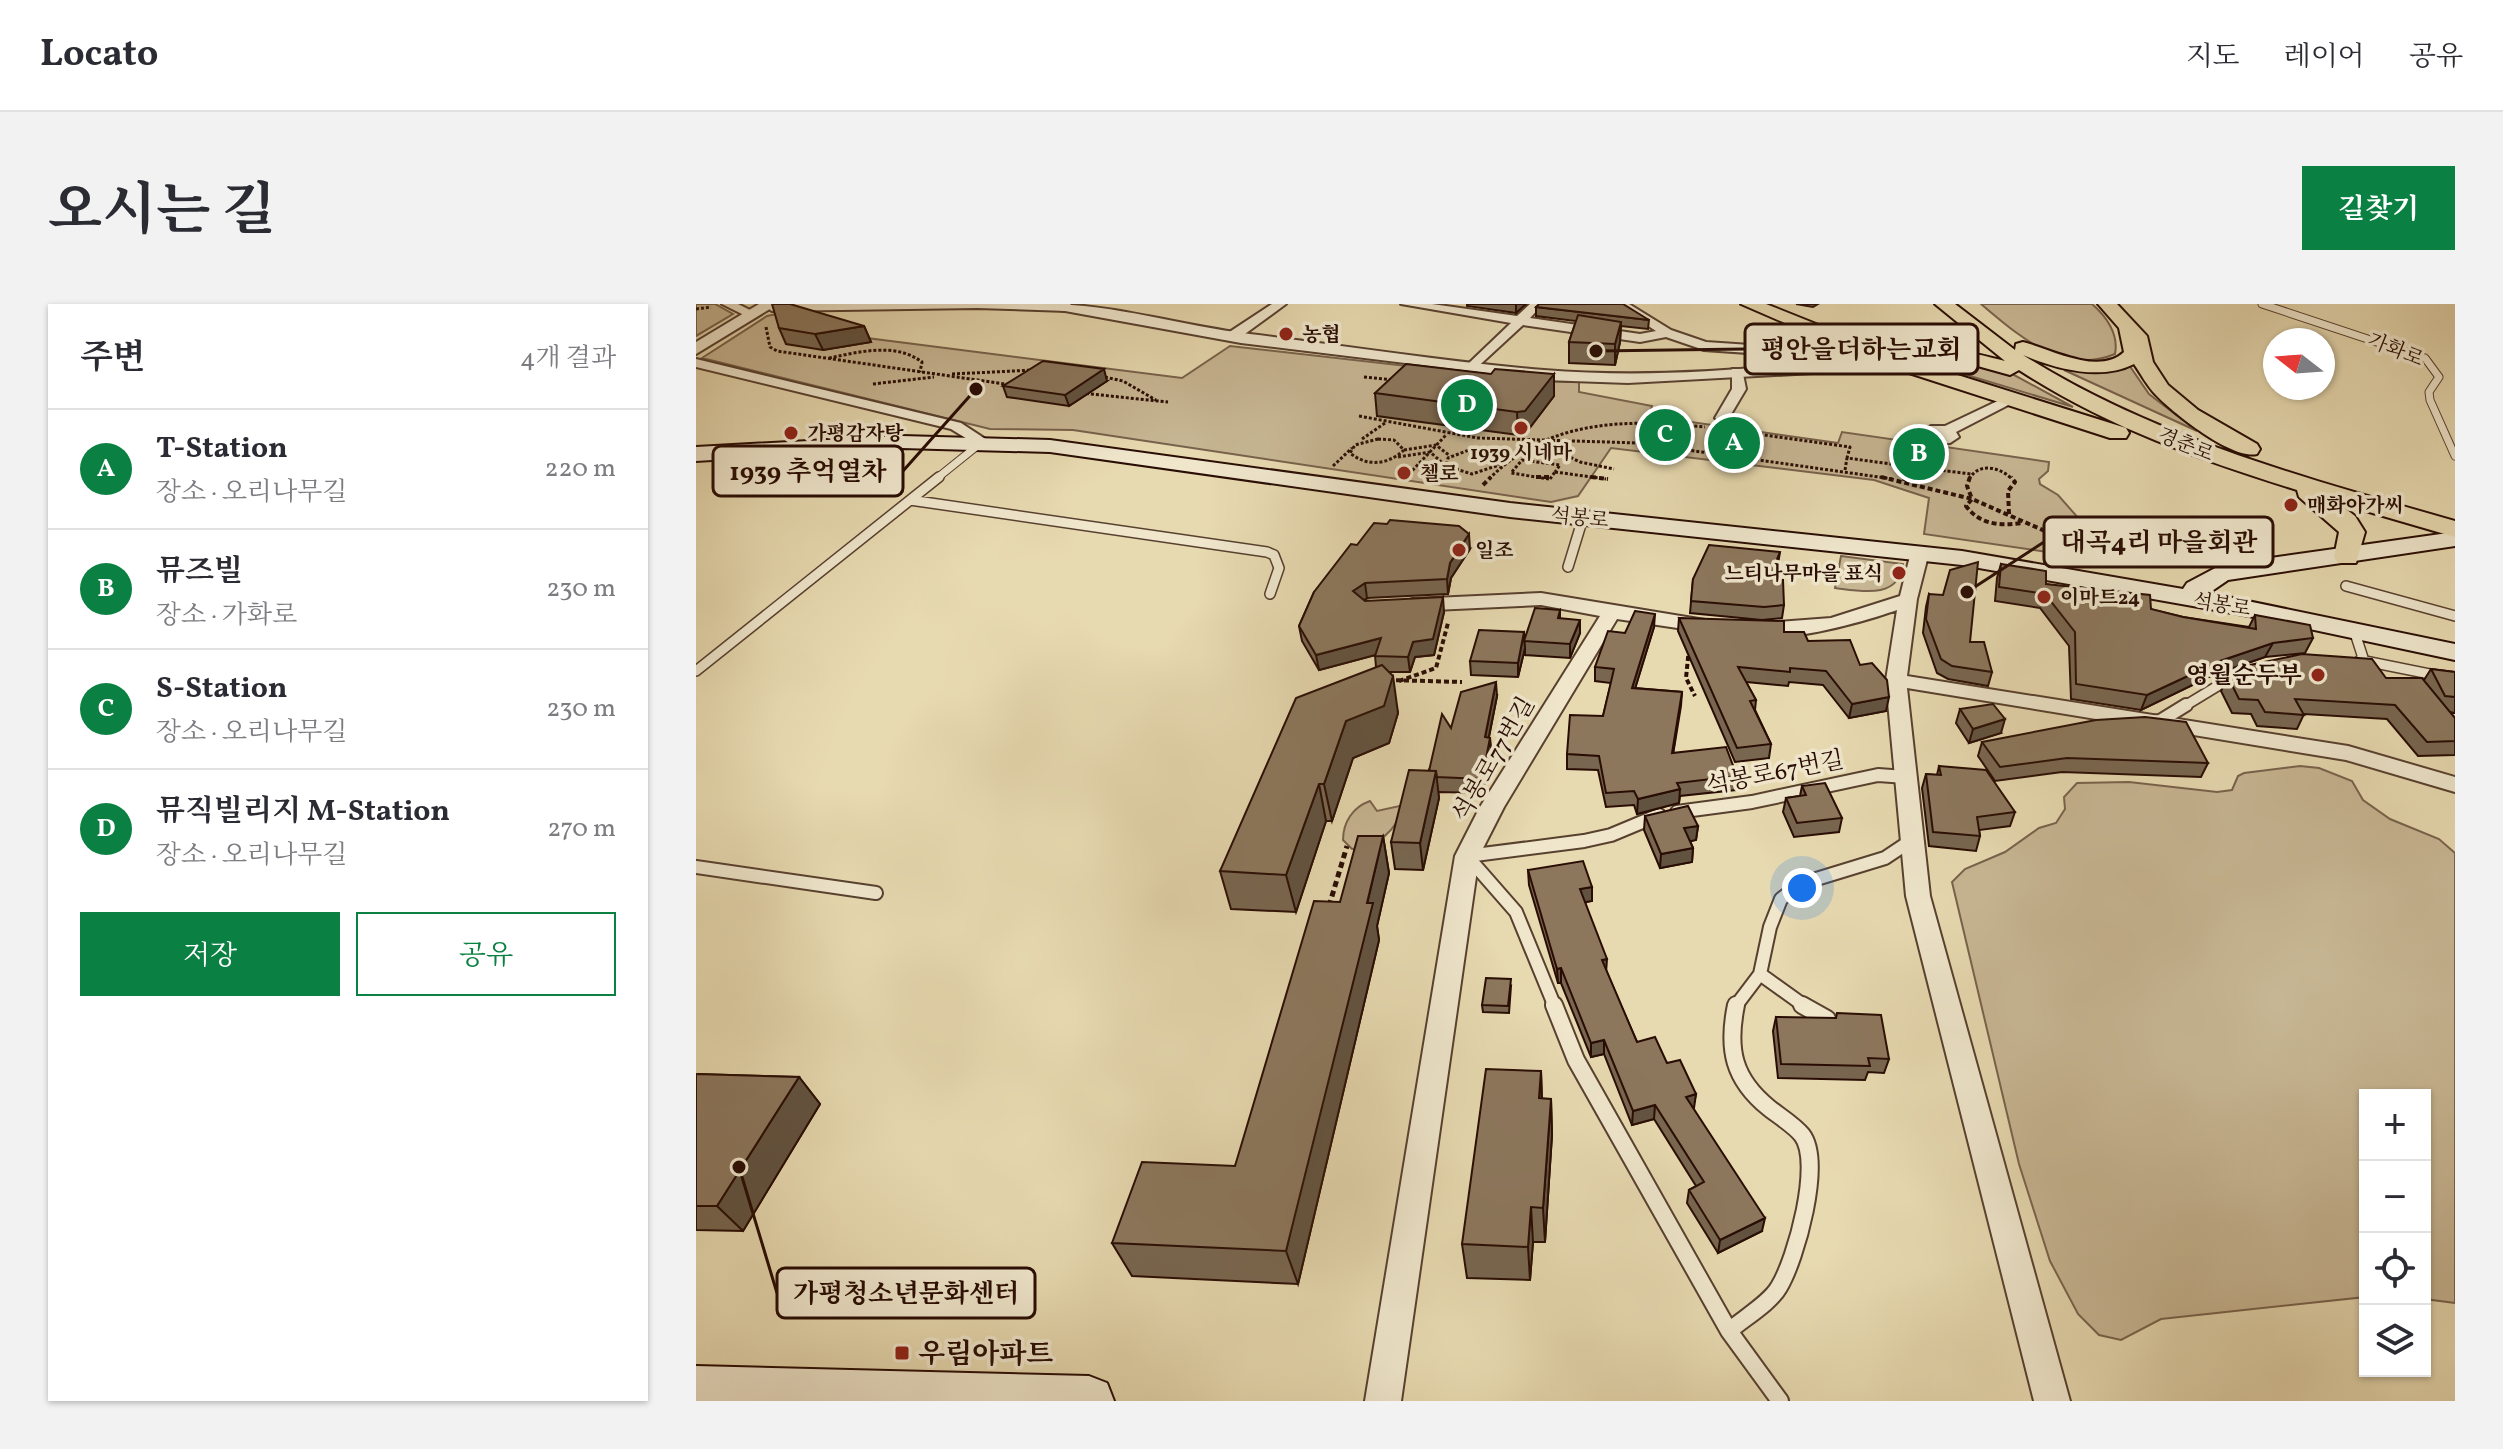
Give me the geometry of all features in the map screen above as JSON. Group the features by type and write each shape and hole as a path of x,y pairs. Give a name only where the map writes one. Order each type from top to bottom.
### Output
{"main road":[{"path":"1750,304 1882,358 2086,425 2210,454"},
{"path":"2107,304 2140,341 2143,362 2161,389 2190,415 2290,479 2346,521 2352,532 2347,557"},
{"path":"1927,353 1954,342 1956,315 2050,360 2101,366 2131,358 2134,348 2127,326"},
{"name":"경춘로","path":"1956,315 2017,364 2125,419 2210,454 2455,529"},
{"path":"1882,358 1927,353 1973,357 2057,385"},
{"path":"2229,440 2296,469 2343,484 2455,506"},
{"name":"석봉로","path":"697,456 891,442 1050,446 1467,504 1920,552 2075,575 2455,652"},
{"path":"2195,600 2196,588 2221,573 2455,539"},
{"path":"2297,563 2271,584 2272,594 2301,619"},
{"path":"2075,575 2249,569"},
{"path":"696,1391 1089,1401"}],"street":[{"path":"728,304 763,308 1060,306 1233,336 1472,368 1628,378 1813,368 1882,358"},
{"path":"1233,336 1280,304"},
{"path":"1407,304 1640,338 1667,333"},
{"path":"1472,368 1537,304"},
{"path":"1621,304 1667,333 1704,346 1882,358"},
{"path":"696,349 763,308"},
{"path":"696,363 956,426 982,442"},
{"path":"1722,425 1739,389 1737,372"},
{"path":"1947,431 2011,400"},
{"path":"1920,552 1908,599 1896,680 1918,896 2052,1401"},
{"path":"1395,606 1541,599 1695,626 1764,630 1866,617 1908,599"},
{"name":"석봉로77번길","path":"1467,856 1492,807 1612,613"},
{"path":"1896,680 2348,753 2455,785"},
{"path":"1383,1401 1467,856"}],"lane":[{"name":"가화로","path":"2262,304 2425,358 2438,371 2439,377 2429,392 2430,400 2455,456"},
{"path":"696,671 982,442"},
{"path":"910,500 963,505 1267,552 1274,555 1279,568 1270,594"},
{"path":"1568,567 1583,518"},
{"path":"2346,586 2455,616"},
{"path":"2354,630 2364,661"},
{"path":"2347,659 2455,679"},
{"path":"2089,725 2160,721 2239,673 2252,669"},
{"name":"석봉로67번길","path":"1467,856 1584,841 1611,835 1654,816 1752,802 1833,782 1878,775 1906,777"},
{"path":"1729,1331 1779,1288 1807,1205 1813,1165 1803,1136 1758,1099 1738,1071 1729,1038 1736,1004 1760,974 1770,927 1781,899 1800,884 1885,858 1912,840"},
{"name":"석봉로77번길","path":"1467,856 1516,912 1576,1060 1729,1331 1780,1401"},
{"path":"696,867 876,893"},
{"path":"1760,974 1787,997 1827,1019"}],"path":[{"path":"763,308 770,347 826,359 1024,386"},
{"path":"826,359 870,352 904,353 922,362 920,372"},
{"path":"861,385 942,375 1035,370"},
{"path":"1095,375 1123,381 1156,401"},
{"path":"1364,377 1395,380"},
{"path":"1069,392 1168,402"},
{"path":"1359,416 1446,434 1538,442 1638,443 1845,470 1904,481 1972,499 2070,542 2129,559 2150,574"},
{"path":"1353,447 1352,456 1364,461 1430,452 1456,472 1472,475 1489,471 1538,442 1620,420 1722,425 1850,447 1845,470"},
{"path":"1318,481 1353,447 1385,423"},
{"path":"1392,493 1446,434"},
{"path":"1353,447 1386,439 1400,443 1404,450"},
{"path":"1538,442 1580,462 1614,469"},
{"path":"1397,457 1404,450 1436,445 1450,456"},
{"path":"1450,456 1469,450 1486,451 1498,457 1499,465 1467,504"},
{"path":"1446,466 1450,456"},
{"path":"1847,458 1971,474"},
{"path":"1522,460 1560,465 1555,472 1550,479 1511,473 1522,460"},
{"path":"1499,465 1516,467"},
{"path":"1904,481 1906,466"},
{"path":"1972,499 1967,486 1971,474 1978,469 1995,468 2009,474 2015,482 2008,491 2010,515"},
{"path":"1555,472 1608,479"},
{"path":"1972,499 1966,506 1981,521 1999,525 2025,522"},
{"path":"1399,681 1427,673 1441,662 1452,603"},
{"path":"1695,626 1686,658 1686,678 1695,696"},
{"path":"1383,680 1462,682"},
{"path":"1325,919 1347,846"}],"shaded area":[{"path":"696,304 715,304 733,314 696,336"},
{"path":"1981,304 2092,304 2110,326 2115,339 2115,354 2077,360 2059,356 2026,339"},
{"path":"781,313 867,338 1182,378 1230,346 1539,381 1579,382 1579,392 1652,406 1649,416 1838,443 1842,432 2049,462 2048,471 2039,479 2040,484 2058,495 2087,528 2164,554 2164,558 2089,558 1924,534 1929,498 1874,480 1611,448 1578,496 1551,502 1073,430 990,429 702,358 767,316"},
{"path":"1953,357 2005,370 2073,407 1927,363"},
{"path":"2129,365 2149,394 2197,431 2064,370 2098,372"},
{"path":"1841,556 1903,564 1900,575 1886,588 1866,591 1835,588"},
{"path":"2300,766 2319,768 2352,781 2363,800 2390,819 2439,839 2455,853 2455,1303 2431,1300 2431,1089 2359,1089 2359,1298 2161,1319 2121,1340 2099,1335 2078,1314 2050,1261 2019,1164 1952,882 1965,869 2005,852 2039,828 2056,823 2065,809 2064,797 2077,783 2129,782 2217,792 2232,790 2238,776"},
{"path":"1370,801 1377,811 1404,805 1397,822 1385,836 1370,845 1352,849 1343,840 1345,827 1354,811"}],"building":[{"path":"772,304 790,304 864,326 815,334 779,328"},
{"path":"1539,304 1623,304 1649,320 1536,307"},
{"path":"1578,315 1621,322 1615,344 1569,342"},
{"path":"1043,361 1104,369 1065,395 1003,386"},
{"path":"1406,364 1491,374 1495,369 1554,374 1525,411 1517,412 1375,393"},
{"path":"1390,520 1459,526 1469,534 1450,563 1447,579 1365,583 1353,591 1365,601 1443,597 1433,639 1413,642 1408,657 1375,656 1381,638 1316,655 1299,626 1314,592 1351,544 1357,545 1374,523 1387,524"},
{"path":"1709,545 1780,552 1769,579 1783,580 1784,605 1764,607 1691,601 1693,579"},
{"path":"1978,562 1970,642 1984,642 1992,672 1952,666 1941,659 1926,619 1929,594 1943,595 1950,570"},
{"path":"2001,564 2046,571 2046,584 2150,595 2151,609 2183,617 2256,629 2255,615 2310,625 2313,638 2273,643 2220,661 2147,695 2076,684 2075,632 2045,594 1999,587"},
{"path":"1535,608 1560,610 1558,618 1580,620 1570,644 1524,641"},
{"path":"1635,611 1655,614 1632,688 1682,692 1672,753 1726,747 1737,776 1677,783 1680,789 1638,799 1634,791 1606,793 1599,756 1567,754 1570,715 1603,716 1614,669 1595,667 1608,631 1625,633"},
{"path":"1679,618 1784,621 1784,632 1804,632 1808,641 1850,640 1860,665 1872,663 1887,680 1889,697 1852,704 1826,671 1790,668 1790,672 1738,667 1756,700 1750,701 1771,744 1737,748"},
{"path":"1479,630 1524,632 1518,663 1470,661"},
{"path":"2302,654 2372,659 2386,678 2422,678 2455,718 2455,741 2427,742 2395,705 2295,699 2304,715 2265,712 2258,700 2239,699 2228,677 2250,665"},
{"path":"1382,665 1393,676 1384,706 1346,721 1286,875 1220,871 1296,698"},
{"path":"2431,669 2455,672 2455,697 2445,696"},
{"path":"1496,682 1485,737 1490,738 1482,779 1437,777 1436,771 1429,771 1442,714 1451,728 1461,692"},
{"path":"1993,704 2005,719 1973,729 1960,709"},
{"path":"2145,717 2186,722 2208,763 2067,758 2000,767 1982,742 2096,720"},
{"path":"1939,766 1986,770 2015,812 1977,817 1980,836 1933,832 1926,774 1941,775"},
{"path":"1409,770 1436,771 1420,843 1391,842"},
{"path":"1825,783 1842,818 1797,823 1786,798 1806,795 1802,786"},
{"path":"1688,806 1698,826 1684,828 1693,848 1661,854 1645,816"},
{"path":"1358,836 1383,836 1367,903 1373,903 1286,1251 1112,1243 1142,1162 1235,1166 1314,901 1340,902"},
{"path":"1583,861 1592,887 1580,889 1607,959 1602,960 1637,1042 1655,1037 1667,1063 1680,1060 1696,1094 1686,1097 1765,1218 1720,1240 1689,1190 1704,1182 1655,1105 1633,1111 1604,1040 1591,1043 1561,968 1557,969 1528,870"},
{"path":"1486,978 1511,979 1508,1006 1482,1005"},
{"path":"1837,1013 1881,1015 1889,1059 1868,1058 1870,1066 1781,1064 1776,1017 1836,1018"},
{"path":"1486,1069 1541,1071 1539,1098 1551,1099 1543,1208 1531,1207 1528,1247 1462,1244"},
{"path":"696,1074 799,1077 717,1206 696,1206"}],"place":[{"name":"농협","path":"1286,334"},
{"name":"평안을더하는교회","path":"1596,351"},
{"name":"1939 추억열차","path":"976,389"},
{"name":"뮤직빌리지 M-Station","path":"1467,405"},
{"name":"1939 시네마","path":"1521,428"},
{"name":"가평감자탕","path":"791,433"},
{"name":"S-Station","path":"1665,435"},
{"name":"T-Station","path":"1734,443"},
{"name":"뮤즈빌","path":"1919,454"},
{"name":"첼로","path":"1404,473"},
{"name":"매화아가씨","path":"2291,505"},
{"name":"일조","path":"1459,550"},
{"name":"느티나무마을 표식","path":"1899,573"},
{"name":"대곡4리 마을회관","path":"1967,592"},
{"name":"이마트24","path":"2044,597"},
{"name":"영월순두부","path":"2318,675"},
{"name":"가평청소년문화센터","path":"739,1167"},
{"name":"우림아파트","path":"902,1353"}]}
